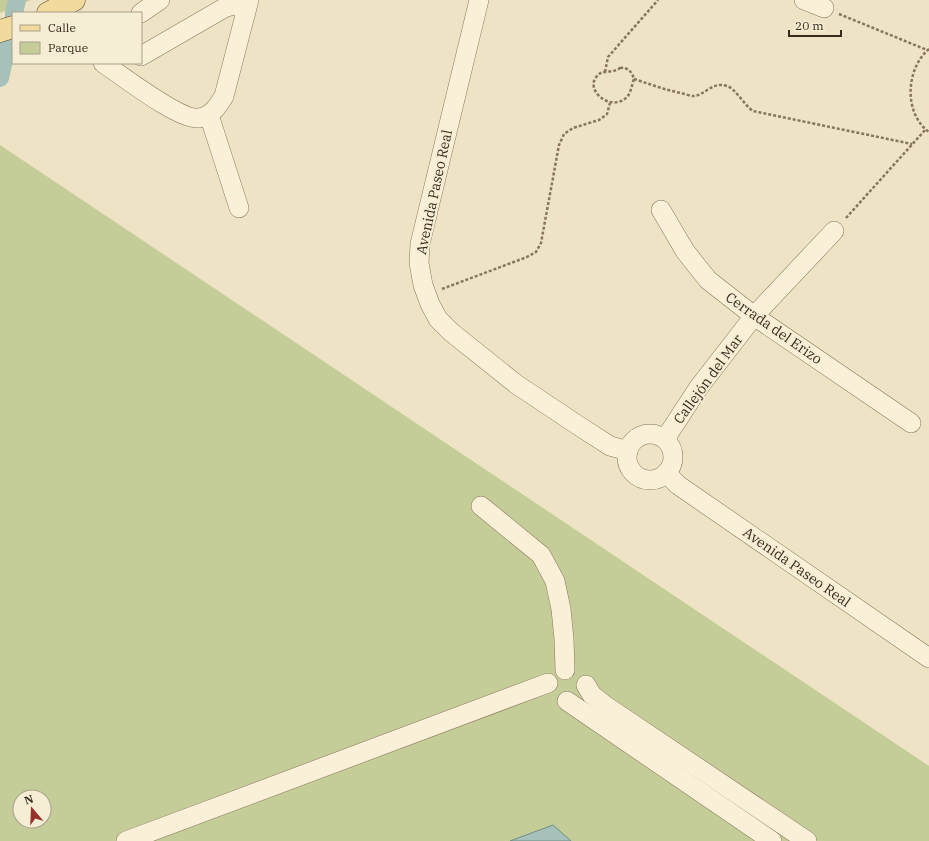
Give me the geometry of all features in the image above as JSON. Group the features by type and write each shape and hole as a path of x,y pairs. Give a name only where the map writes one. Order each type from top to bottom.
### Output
{"main road":[{"path":"0,31 12,26"}],"street":[{"path":"142,12 160,0"},
{"name":"Avenida Paseo Real","path":"479,0 420,244 419,263 426,294 438,319 451,332 516,384 610,446 628,451"},
{"path":"804,0 824,8"},
{"path":"106,64 129,71 172,110 184,115 198,118 209,115 217,107 224,96 248,4 233,5 224,8 142,55"},
{"path":"209,115 239,208"},
{"name":"Cerrada del Erizo","path":"660,210 685,251 708,280 754,316 911,422"},
{"name":"Callejón del Mar","path":"665,439 699,387 754,316 834,232"},
{"path":"647,434 656,434 665,439 671,446 674,456 672,465 666,473 658,479 649,480 639,478 627,463 630,444 638,437 647,434"},
{"name":"Avenida Paseo Real","path":"666,473 678,485 929,658"},
{"path":"481,506 540,555 555,581 561,609 565,670"},
{"path":"586,685 586,692 583,698 576,701 558,698 551,691 548,683 552,674 565,670 573,671 579,674 586,685 592,695 606,706 702,769 807,841"},
{"path":"126,841 548,683"},
{"path":"567,700 772,841"},
{"path":"690,785 702,769"}],"path":[{"path":"605,72 608,57 658,0"},
{"path":"824,8 928,49 914,71 910,94 917,118 929,132"},
{"path":"624,68 629,70 634,79 628,96 620,101 610,103 602,99 594,88 594,81 600,72 612,72 624,68"},
{"path":"634,79 665,90 693,96 708,88 720,85 729,86 749,109 753,111 912,144"},
{"path":"426,294 527,257 536,252 541,243 559,144 564,134 573,128 599,120 606,114 610,103"},
{"path":"834,232 926,129"}],"green space":[{"path":"0,0 31,0 0,13"},
{"path":"0,145 929,766 929,841 0,841"}],"water":[{"path":"553,825 571,841 510,841"}],"waterway":[{"path":"14,12 17,0"},
{"path":"0,78 12,24"}]}
